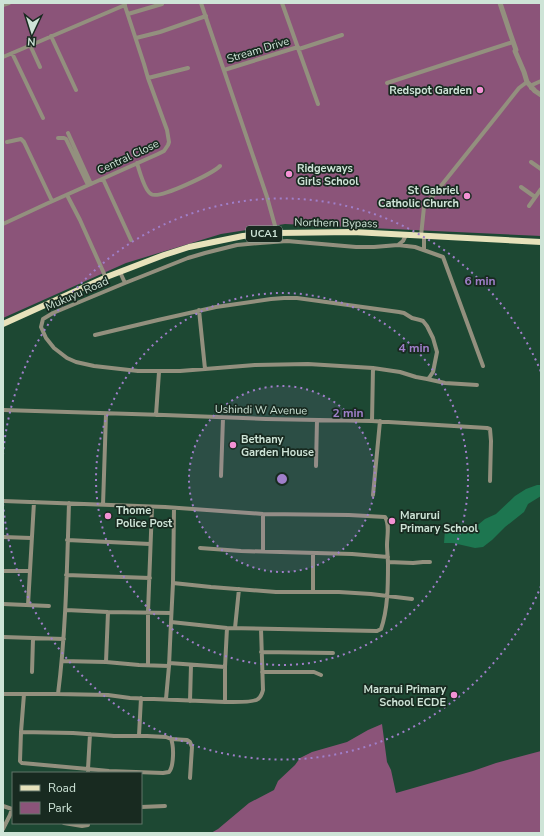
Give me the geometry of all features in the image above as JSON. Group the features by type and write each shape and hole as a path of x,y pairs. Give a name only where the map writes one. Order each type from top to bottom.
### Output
{"main road":[{"name":"Northern Bypass","path":"3,324 120,272 164,255 202,244 243,236 277,233 353,232 541,242"}],"street":[{"path":"3,5 9,3"},
{"path":"201,3 267,197 277,233"},
{"name":"Stream Drive","path":"282,3 318,104"},
{"path":"500,3 516,50 515,51 527,82 531,88 541,96"},
{"path":"3,56 125,4"},
{"name":"Central Close","path":"3,224 164,151 168,147 169,142 167,130 148,78 125,4"},
{"path":"128,14 162,4"},
{"path":"136,38 160,32 206,16"},
{"path":"298,48 342,35"},
{"path":"52,36 76,90"},
{"path":"387,83 513,42"},
{"path":"30,45 40,68"},
{"name":"Stream Drive","path":"224,70 298,48"},
{"path":"12,53 43,118"},
{"path":"148,78 188,68"},
{"path":"531,88 532,85 541,81"},
{"path":"424,250 424,207 519,88 527,82"},
{"path":"68,133 89,184"},
{"path":"58,138 66,139 89,184"},
{"path":"7,142 21,139 24,142 52,201"},
{"path":"531,162 541,169"},
{"path":"137,163 139,172 148,191 154,196 165,193 204,176 220,166"},
{"path":"103,179 131,240"},
{"path":"521,187 535,197"},
{"path":"529,206 541,189"},
{"path":"67,195 106,278"},
{"path":"286,233 287,241"},
{"path":"398,245 403,241 406,235"},
{"name":"Mukuyu Road","path":"477,385 445,383 400,372 358,366 285,364 159,372 94,366 76,362 67,358 54,348 46,338 41,327 42,321 46,317 124,283 188,258 243,244 287,241 364,247 398,245 424,250 441,256 444,259 483,366"},
{"path":"202,244 205,253"},
{"path":"120,272 124,283"},
{"path":"95,335 198,310 284,298 298,298 376,308 404,313 410,317 423,321 434,338 437,349 433,372 427,379"},
{"path":"198,310 205,369"},
{"path":"372,421 373,368"},
{"path":"156,415 159,372"},
{"name":"Ushindi W Avenue","path":"3,410 223,418 380,421 489,429 491,435 490,481"},
{"path":"103,505 106,414"},
{"path":"221,476 223,418"},
{"path":"316,466 317,420"},
{"path":"373,495 380,421"},
{"path":"3,501 174,508 263,514 385,517 387,523 388,557 387,596 384,619 380,630 351,631 227,628 171,622"},
{"path":"28,605 34,502"},
{"path":"58,694 66,610 69,503"},
{"path":"148,665 148,612 152,507"},
{"path":"166,699 173,583 174,508"},
{"path":"263,514 263,551"},
{"path":"3,537 32,538"},
{"path":"67,540 150,544"},
{"path":"200,548 388,557"},
{"path":"313,553 313,592"},
{"path":"388,562 430,562"},
{"path":"3,571 30,571"},
{"path":"66,575 150,578"},
{"path":"173,583 287,592 371,594 412,599"},
{"path":"235,628 239,589"},
{"path":"3,604 49,606"},
{"path":"66,610 171,613"},
{"path":"106,662 108,612"},
{"path":"225,702 227,628"},
{"path":"3,694 108,695 225,702 255,700 260,698 263,690 261,629"},
{"path":"3,637 64,639"},
{"path":"32,672 33,639"},
{"path":"261,652 333,654"},
{"path":"62,661 106,662 131,665 169,664 225,667"},
{"path":"190,700 191,665"},
{"path":"262,672 314,672 321,675"},
{"path":"24,694 20,761 22,763 88,771 134,772"},
{"path":"139,735 141,698"},
{"path":"21,732 114,736 166,736 171,739 187,740 190,742 192,748 190,778"},
{"path":"88,771 90,734"},
{"path":"142,772 169,772 172,768 173,745 171,739"},
{"path":"3,806 12,809 3,829"},
{"path":"142,807 165,806"},
{"path":"70,824 82,826 88,824"}],"green space":[{"path":"3,3 541,3 541,236 285,224 221,234 126,263 3,318"},
{"path":"382,724 387,762 391,770 396,793 541,751 541,833 211,833 249,803 274,790 278,781 295,765 300,758 312,752 347,742"}],"shaded area":[{"path":"541,485 541,496 528,504 524,512 483,547 475,548 453,543 444,543 445,530 451,526 458,524 468,526 479,524 485,519 496,514 515,496 526,489"}],"place":[{"name":"Redspot Garden","path":"480,90"},
{"name":"Ridgeways Girls School","path":"289,174"},
{"name":"St Gabriel Catholic Church","path":"467,196"},
{"name":"Bethany Garden House","path":"233,445"},
{"name":"Thome Police Post","path":"108,516"},
{"name":"Marurui Primary School","path":"392,521"},
{"name":"Mararui Primary School ECDE","path":"454,695"}]}
